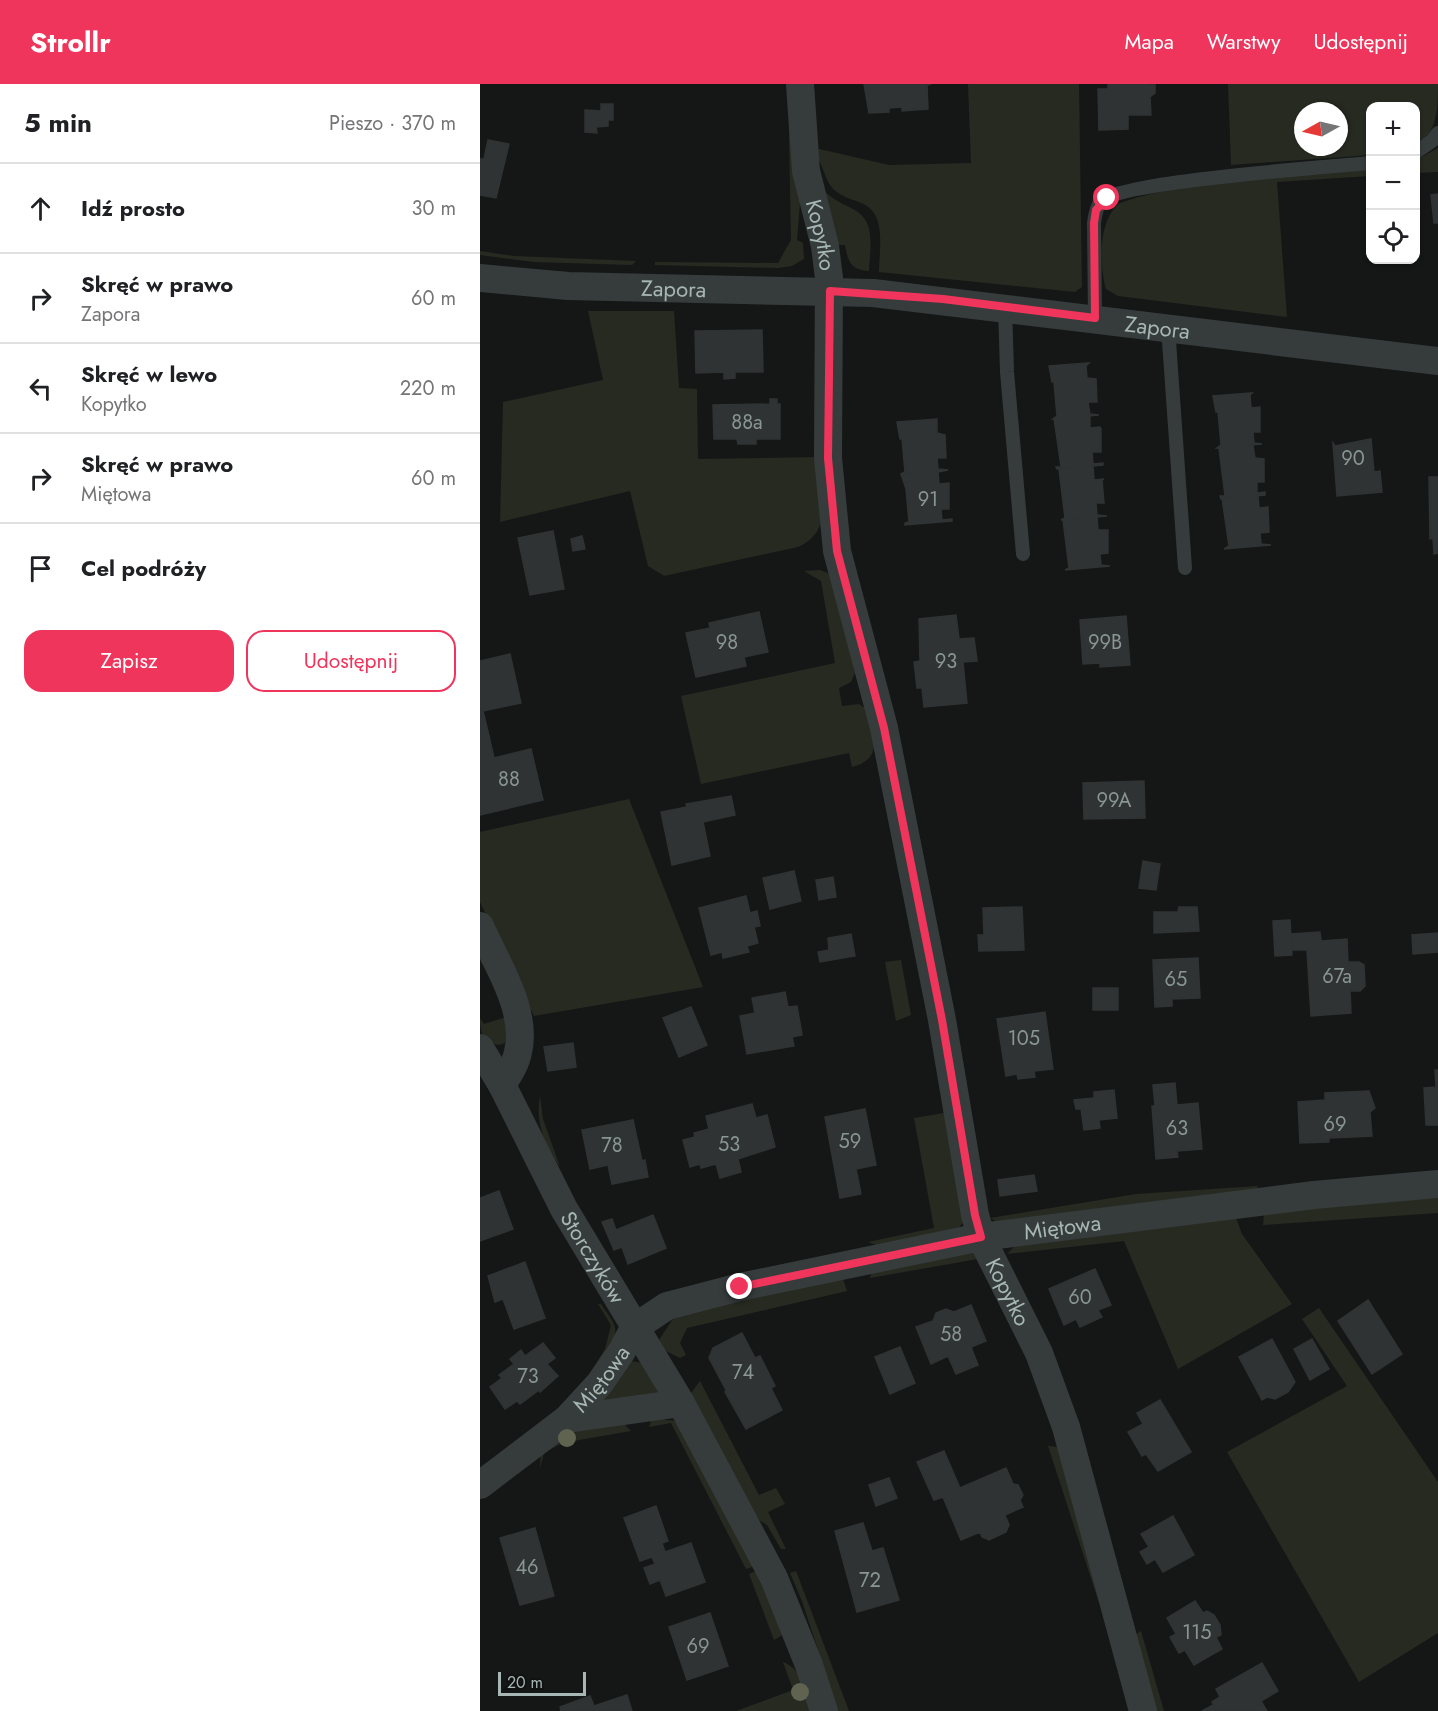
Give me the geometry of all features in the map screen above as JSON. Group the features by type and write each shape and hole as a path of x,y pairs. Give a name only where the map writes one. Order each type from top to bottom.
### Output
{"street":[{"name":"Kopytko","path":"800,84 806,171 825,246 830,291 828,458 837,551 884,728 942,1020 975,1215 981,1237 1039,1353 1066,1427 1143,1711"},
{"name":"Zapora","path":"480,278 568,286 830,291 943,299 1438,361"},
{"path":"480,926 516,1008 521,1034 518,1054 502,1085"},
{"name":"Storczyków","path":"480,1048 502,1085 564,1209 681,1403 774,1578 809,1665 824,1711"},
{"name":"Miętowa","path":"480,1485 567,1419 600,1383 622,1351 634,1328 667,1306 690,1299 981,1237 1314,1195 1438,1184"},
{"name":"Miętowa","path":"567,1419 681,1403"}],"lane":[{"path":"1420,149 1432,141 1438,133"},
{"path":"1095,318 1094,223 1096,210 1107,198 1162,185 1232,176 1366,164"},
{"path":"1005,307 1007,372 1023,554"},
{"path":"1168,327 1185,568"}],"shaded area":[{"path":"788,84 800,203 797,240 803,243 804,259 792,266 778,268 655,265 655,262 778,263 791,240"},
{"path":"968,84 1079,84 1082,287 1075,292 879,272 880,236 873,211 840,194 827,179 814,152 815,148 889,165 971,163"},
{"path":"1228,84 1438,84 1437,110 1433,127 1420,142 1420,102 1366,102 1366,155 1231,165"},
{"path":"1438,148 1438,172 1420,173 1420,158"},
{"path":"1366,170 1366,176 1277,182 1287,317 1118,296 1106,289 1102,268 1102,243 1108,220 1120,203 1179,188 1277,176"},
{"path":"823,190 865,219 871,243 869,271 858,269 851,264 845,245 835,245"},
{"path":"480,251 514,256 636,261 632,265 534,262 480,255"},
{"path":"588,311 674,311 679,388 697,389 698,459 820,457 824,508 822,520 810,540 798,547 664,576 648,566 630,491 500,522 503,402 603,380"},
{"path":"820,570 828,573 835,582 855,673 851,682 839,688 842,706 859,704 865,708 873,736 873,751 863,763 852,767 849,753 701,784 681,696 835,663 821,581 804,571"},
{"path":"629,799 703,987 534,1016 480,902 480,832"},
{"path":"480,949 511,1017 505,1043 499,1045 489,1042 483,1036 480,1018 484,1024 509,1016 480,960"},
{"path":"901,960 911,1015 896,1021 885,962"},
{"path":"540,1096 543,1119 560,1167 540,1125"},
{"path":"950,1112 964,1221 957,1230 885,1248 868,1242 934,1228 914,1118"},
{"path":"1258,1186 1255,1193 1002,1224 990,1218 1136,1194"},
{"path":"1438,1193 1438,1213 1263,1225 1264,1213"},
{"path":"1236,1218 1242,1234 1292,1304 1178,1369 1124,1241 1007,1254 1015,1246"},
{"path":"977,1252 978,1259 870,1278 872,1271"},
{"path":"841,1273 847,1291 687,1328 680,1343 686,1355 680,1358 662,1349 659,1340 678,1311"},
{"path":"598,1304 601,1304 613,1321 615,1336 604,1360 581,1388 605,1349 611,1325"},
{"path":"1319,1308 1438,1482 1438,1633 1359,1682 1227,1452 1347,1386 1302,1319"},
{"path":"631,1361 644,1363 659,1394 592,1403"},
{"path":"700,1381 759,1495 776,1488 785,1504 768,1512 786,1549 781,1549 767,1525 757,1519 691,1393"},
{"path":"652,1418 676,1421 758,1565 746,1569 671,1423 649,1427"},
{"path":"621,1421 631,1431 562,1443 544,1453 540,1469 541,1447 568,1430"},
{"path":"1048,1446 1059,1447 1101,1609"},
{"path":"761,1569 783,1631 781,1636 774,1640 749,1574"},
{"path":"796,1571 849,1711 838,1711 802,1601 790,1573"},
{"path":"1141,1631 1164,1711 1153,1711 1136,1634"},
{"path":"783,1662 790,1665 799,1676 812,1711 736,1711 793,1690"}],"building":[{"path":"864,84 931,84 927,85 928,109 902,111 902,107 889,108 889,112 869,113"},
{"path":"1108,84 1155,85 1155,93 1150,97 1151,115 1128,115 1128,129 1099,130 1098,89 1108,89"},
{"path":"601,104 613,104 613,120 608,120 608,126 596,127 597,133 585,132 585,110 601,111"},
{"path":"488,140 509,144 496,198 480,195 480,159 484,159"},
{"path":"1438,194 1438,223 1434,223 1431,195"},
{"path":"762,330 763,372 735,372 735,378 724,379 724,372 696,373 695,331"},
{"path":"1089,363 1086,366 1087,378 1096,379 1097,402 1088,402 1090,414 1099,415 1053,419 1057,416 1054,382 1052,382 1049,366"},
{"path":"1252,393 1250,395 1251,408 1260,407 1260,432 1253,432 1254,443 1262,444 1217,448 1221,445 1218,412 1216,412 1213,396"},
{"path":"770,399 777,399 777,404 780,404 780,439 756,439 756,444 738,444 737,439 714,439 713,405 770,404"},
{"path":"1090,415 1090,428 1100,427 1101,429 1101,452 1092,452 1093,464 1103,463 1103,465 1057,469 1056,467 1061,467 1054,418"},
{"path":"937,419 937,433 945,435 946,458 937,458 938,469 948,470 901,474 905,472 902,439 900,439 897,422"},
{"path":"1371,439 1374,472 1380,471 1382,492 1337,496 1333,443 1335,446"},
{"path":"1253,445 1255,458 1264,459 1264,482 1257,482 1257,493 1265,492 1265,495 1221,499 1220,496 1225,496 1219,448"},
{"path":"1093,466 1094,480 1104,479 1102,480 1104,503 1096,503 1097,515 1107,516 1061,520 1065,518 1059,469"},
{"path":"948,470 938,472 939,484 949,483 949,509 941,509 942,520 952,519 952,521 905,525 909,522 906,489 901,474"},
{"path":"1429,477 1438,477 1438,553 1434,554 1433,538 1430,539"},
{"path":"1258,495 1259,508 1268,507 1269,532 1260,533 1261,544 1271,545 1224,549 1229,546 1222,498"},
{"path":"1097,517 1098,530 1108,530 1108,553 1100,554 1101,565 1110,566 1065,570 1069,568 1063,520"},
{"path":"553,531 564,589 530,595 518,538"},
{"path":"582,536 585,549 573,551 571,539"},
{"path":"759,612 768,652 744,657 746,666 696,677 686,633 710,628 709,623"},
{"path":"956,615 959,639 974,638 977,661 963,662 967,703 924,707 922,688 917,688 914,662 920,661 919,619"},
{"path":"1126,616 1130,665 1100,667 1100,663 1083,664 1080,620"},
{"path":"510,654 521,703 483,711 489,736 480,738 480,661"},
{"path":"489,736 494,758 531,749 543,800 480,815 480,738"},
{"path":"1144,781 1145,818 1084,819 1083,783"},
{"path":"731,796 735,815 703,822 710,856 672,865 661,812 687,807 686,804"},
{"path":"1143,861 1160,864 1156,890 1139,888"},
{"path":"794,871 801,901 770,909 763,878"},
{"path":"833,877 836,897 819,900 816,880"},
{"path":"746,896 750,913 757,911 760,926 754,927 758,943 747,946 749,952 723,958 722,952 711,955 699,908"},
{"path":"1022,907 1024,950 979,951 978,935 984,935 983,908"},
{"path":"1179,907 1197,907 1199,931 1154,933 1154,912 1178,912"},
{"path":"1290,920 1292,955 1275,956 1273,921"},
{"path":"1320,932 1321,941 1347,939 1348,962 1359,962 1364,965 1365,986 1360,991 1350,991 1351,1013 1311,1016 1307,950 1292,950 1291,934"},
{"path":"1438,933 1438,952 1413,954 1412,935"},
{"path":"851,934 855,956 820,962 818,952 829,950 828,938"},
{"path":"1198,958 1200,998 1172,999 1172,1006 1155,1007 1153,960"},
{"path":"1093,988 1118,988 1118,1010 1093,1010"},
{"path":"785,992 788,1007 797,1006 802,1035 792,1037 794,1046 747,1054 740,1016 755,1013 752,998"},
{"path":"691,1007 707,1045 679,1057 663,1018"},
{"path":"1045,1012 1053,1069 1034,1071 1035,1077 1018,1079 1017,1074 1006,1076 997,1019"},
{"path":"573,1043 576,1067 548,1071 544,1047"},
{"path":"1435,1070 1438,1070 1438,1125 1426,1125 1424,1088 1436,1087"},
{"path":"1175,1083 1177,1105 1198,1103 1202,1149 1177,1151 1178,1157 1156,1159 1152,1106 1155,1106 1153,1085"},
{"path":"1114,1090 1117,1118 1099,1120 1100,1128 1084,1130 1081,1109 1076,1109 1074,1100 1094,1098 1094,1092"},
{"path":"1369,1091 1375,1108 1370,1112 1372,1136 1329,1138 1329,1142 1300,1143 1298,1102 1325,1100 1325,1093"},
{"path":"752,1104 756,1118 767,1115 775,1147 738,1159 741,1172 720,1178 716,1164 701,1168 700,1164 690,1167 683,1140 695,1137 694,1133 709,1129 706,1116"},
{"path":"865,1109 876,1165 856,1169 861,1194 840,1198 825,1117"},
{"path":"633,1120 648,1177 612,1184 608,1165 590,1169 582,1130"},
{"path":"1034,1175 1037,1191 1000,1196 998,1180"},
{"path":"499,1191 513,1229 480,1241 480,1198"},
{"path":"653,1215 666,1248 628,1264 622,1247 614,1250 602,1222 612,1219 616,1230"},
{"path":"525,1262 545,1318 514,1329 503,1299 495,1302 488,1276"},
{"path":"1095,1269 1111,1305 1098,1310 1102,1317 1080,1327 1076,1319 1064,1325 1049,1289"},
{"path":"1368,1300 1402,1354 1372,1374 1338,1321"},
{"path":"971,1305 986,1341 971,1347 978,1365 956,1374 948,1356 931,1364 916,1327 933,1321 936,1313 946,1309 954,1312"},
{"path":"742,1333 755,1358 760,1356 775,1386 771,1388 782,1410 746,1429 709,1358 713,1348"},
{"path":"1272,1339 1295,1382 1288,1392 1275,1399 1267,1397 1262,1400 1239,1357"},
{"path":"1312,1339 1329,1369 1310,1380 1294,1349"},
{"path":"543,1343 555,1358 547,1364 558,1376 540,1392 539,1390 520,1404 517,1401 505,1409 490,1387 502,1378 499,1375 514,1364 510,1359 521,1350 525,1356"},
{"path":"900,1347 915,1383 890,1394 875,1357"},
{"path":"1160,1400 1191,1452 1158,1471 1146,1454 1142,1456 1128,1432 1143,1424 1137,1413"},
{"path":"944,1451 960,1488 1006,1468 1013,1484 1018,1485 1023,1495 1020,1500 1023,1507 1005,1515 1009,1525 1006,1532 989,1540 982,1537 980,1532 961,1540 943,1497 934,1500 917,1462"},
{"path":"889,1478 897,1498 876,1506 869,1485"},
{"path":"656,1506 668,1541 662,1543 665,1552 691,1543 705,1582 666,1596 660,1580 650,1584 644,1568 655,1564 652,1557 640,1561 624,1518"},
{"path":"1173,1516 1194,1555 1163,1572 1155,1559 1147,1564 1140,1552 1149,1547 1141,1534"},
{"path":"863,1523 872,1551 883,1548 899,1600 857,1612 835,1531"},
{"path":"535,1528 554,1596 520,1605 500,1538"},
{"path":"1195,1601 1203,1613 1207,1611 1214,1615 1220,1625 1221,1635 1216,1637 1222,1649 1194,1665 1185,1650 1179,1653 1170,1637 1176,1634 1167,1618"},
{"path":"710,1613 728,1666 687,1680 669,1627"},
{"path":"1262,1663 1278,1691 1261,1701 1267,1711 1217,1711 1212,1702 1220,1697 1216,1689"},
{"path":"627,1695 632,1711 561,1711 560,1707 590,1696 594,1706"},
{"path":"1213,1705 1217,1711 1202,1711"}],"route":[{"path":"740,1287 981,1237 975,1215 942,1020 884,728 837,551 828,458 828,306 830,291 943,299 1095,318 1094,223 1100,202 1107,198"}]}
